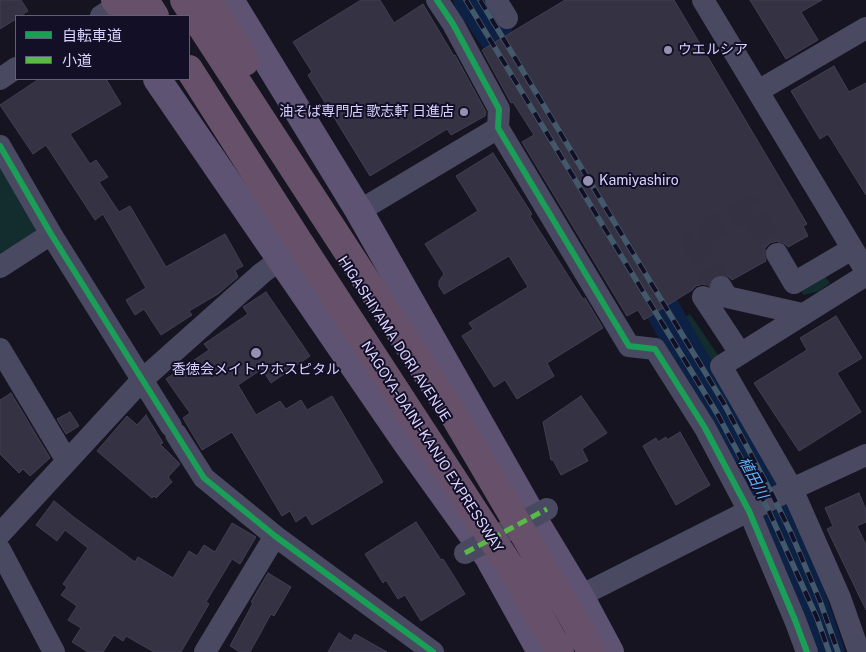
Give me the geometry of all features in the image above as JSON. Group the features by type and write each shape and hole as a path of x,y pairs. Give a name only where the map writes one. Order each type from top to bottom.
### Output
{"highway":[{"path":"145,0 154,15"},
{"path":"184,0 442,420 577,625 591,652"},
{"path":"209,0 309,174 442,420"},
{"path":"190,71 291,252"},
{"path":"177,80 291,252"},
{"name":"NAGOYA-DAINI-KANJO EXPRESSWAY","path":"291,252 515,574 560,652"}],"main road":[{"path":"152,0 161,15"},
{"name":"HIGASHIYAMA DORI AVENUE","path":"178,0 188,15"},
{"path":"230,0 359,210 543,519"},
{"name":"HIGASHIYAMA DORI AVENUE","path":"190,19 442,420 478,556 541,652"},
{"name":"HIGASHIYAMA DORI AVENUE","path":"190,57 442,420 543,519 580,596 610,652"},
{"path":"159,80 291,252 406,442 478,556"}],"street":[{"path":"437,0 453,24 499,109 498,128 628,346 655,349 705,428 770,501 840,598 858,652"},
{"path":"703,0 866,273 721,366 770,501 796,620 807,652"},
{"path":"758,91 866,28"},
{"path":"0,78 15,69"},
{"path":"359,210 498,128"},
{"path":"0,146 51,234 204,478 275,536 429,651"},
{"path":"0,266 51,234"},
{"path":"777,254 794,283 852,249"},
{"path":"54,652 0,547 67,461 142,380 262,274 291,252"},
{"path":"735,356 706,296 727,297 802,314"},
{"path":"0,348 67,461"},
{"path":"580,596 866,455"},
{"path":"478,556 543,519"},
{"path":"205,652 275,536"}],"green space":[{"path":"0,165 36,226 35,234 0,254"},
{"path":"824,275 830,283 819,291 803,295 802,292 806,287"},
{"path":"690,314 718,355 711,360 684,318"}],"building":[{"path":"0,0 21,0 28,11 22,15 15,15 15,20 0,29"},
{"path":"361,0 380,0 394,23 423,4 455,55 486,112 485,116 451,135 447,129 370,176 308,75 312,72 293,42"},
{"path":"565,0 674,0 807,224 803,226 808,236 788,247 784,243 777,241 770,243 765,248 766,261 732,280 727,275 720,274 715,276 708,285 696,286 644,320 638,310 627,316 522,142 534,135 513,102 511,103 482,50"},
{"path":"750,0 822,0 801,12 818,40 786,59"},
{"path":"834,66 849,92 866,83 866,195 828,134 820,139 791,91"},
{"path":"38,80 107,80 121,104 70,134 90,164 96,160 108,177 99,182 119,212 130,206 166,267 225,234 243,266 235,270 238,277 218,294 189,311 192,315 161,335 144,309 135,315 126,300 146,288 103,214 95,220 46,145 33,154 0,105"},
{"path":"493,153 532,214 530,216 603,328 547,363 554,376 517,399 505,380 494,387 462,336 473,329 469,323 528,287 509,256 444,294 439,286 439,281 444,274 425,244 478,211 456,176"},
{"path":"266,292 310,356 271,383 262,369 238,385 256,415 280,401 286,409 301,400 307,410 332,396 383,482 312,525 306,515 296,522 290,511 282,516 232,432 202,450 183,418 190,413 166,379 209,350 204,344 248,314 243,307"},
{"path":"836,316 862,358 837,373 861,412 799,451 754,383 807,350 800,338"},
{"path":"11,393 50,458 30,476 23,469 19,473 0,454 0,400"},
{"path":"581,396 607,433 582,449 588,461 561,475 553,460 551,460 543,422"},
{"path":"70,412 79,426 66,434 57,419"},
{"path":"146,415 163,443 160,444 180,464 168,477 172,482 156,498 154,496 152,498 97,451 127,416 137,425"},
{"path":"680,432 710,485 676,505 643,446 656,438 658,442 666,437 667,440"},
{"path":"859,493 866,510 866,522 857,526 866,545 866,610 827,529 833,526 825,508"},
{"path":"54,501 135,562 138,557 173,578 189,551 197,556 204,545 215,552 232,523 256,537 240,564 232,559 206,602 209,604 181,652 154,652 126,636 123,641 114,635 103,652 88,652 72,642 81,628 68,620 77,606 61,595 67,587 63,584 88,548 65,530 57,541 36,525"},
{"path":"416,522 441,560 443,559 465,594 421,621 405,595 398,599 386,580 383,583 365,554"},
{"path":"268,573 291,587 274,616 271,614 250,652 240,652 230,646 253,603 251,602"},
{"path":"339,633 351,641 355,634 387,652 328,652"}],"waterway":[{"name":"植田川","path":"471,0 496,36"},
{"name":"植田川","path":"663,310 752,471 779,526 803,581 827,652"}],"tunnel":[{"path":"721,287 693,240 749,207 777,254"}],"railway":[{"path":"466,0 718,415 767,507 817,618 829,652"},
{"path":"480,0 723,402 791,533 820,601 838,652"}],"marked path":[{"path":"465,553 547,509"}],"cycle path":[{"path":"437,0 453,24 499,109 498,128 629,346 655,349 705,428 749,511 807,652"},
{"path":"0,146 51,234 204,478 275,536 433,652"}],"place":[{"name":"ウエルシア","path":"668,50"},
{"name":"油そば専門店 歌志軒 日進店","path":"464,112"},
{"name":"Kamiyashiro","path":"588,181"},
{"name":"香徳会メイトウホスピタル","path":"256,353"}]}
